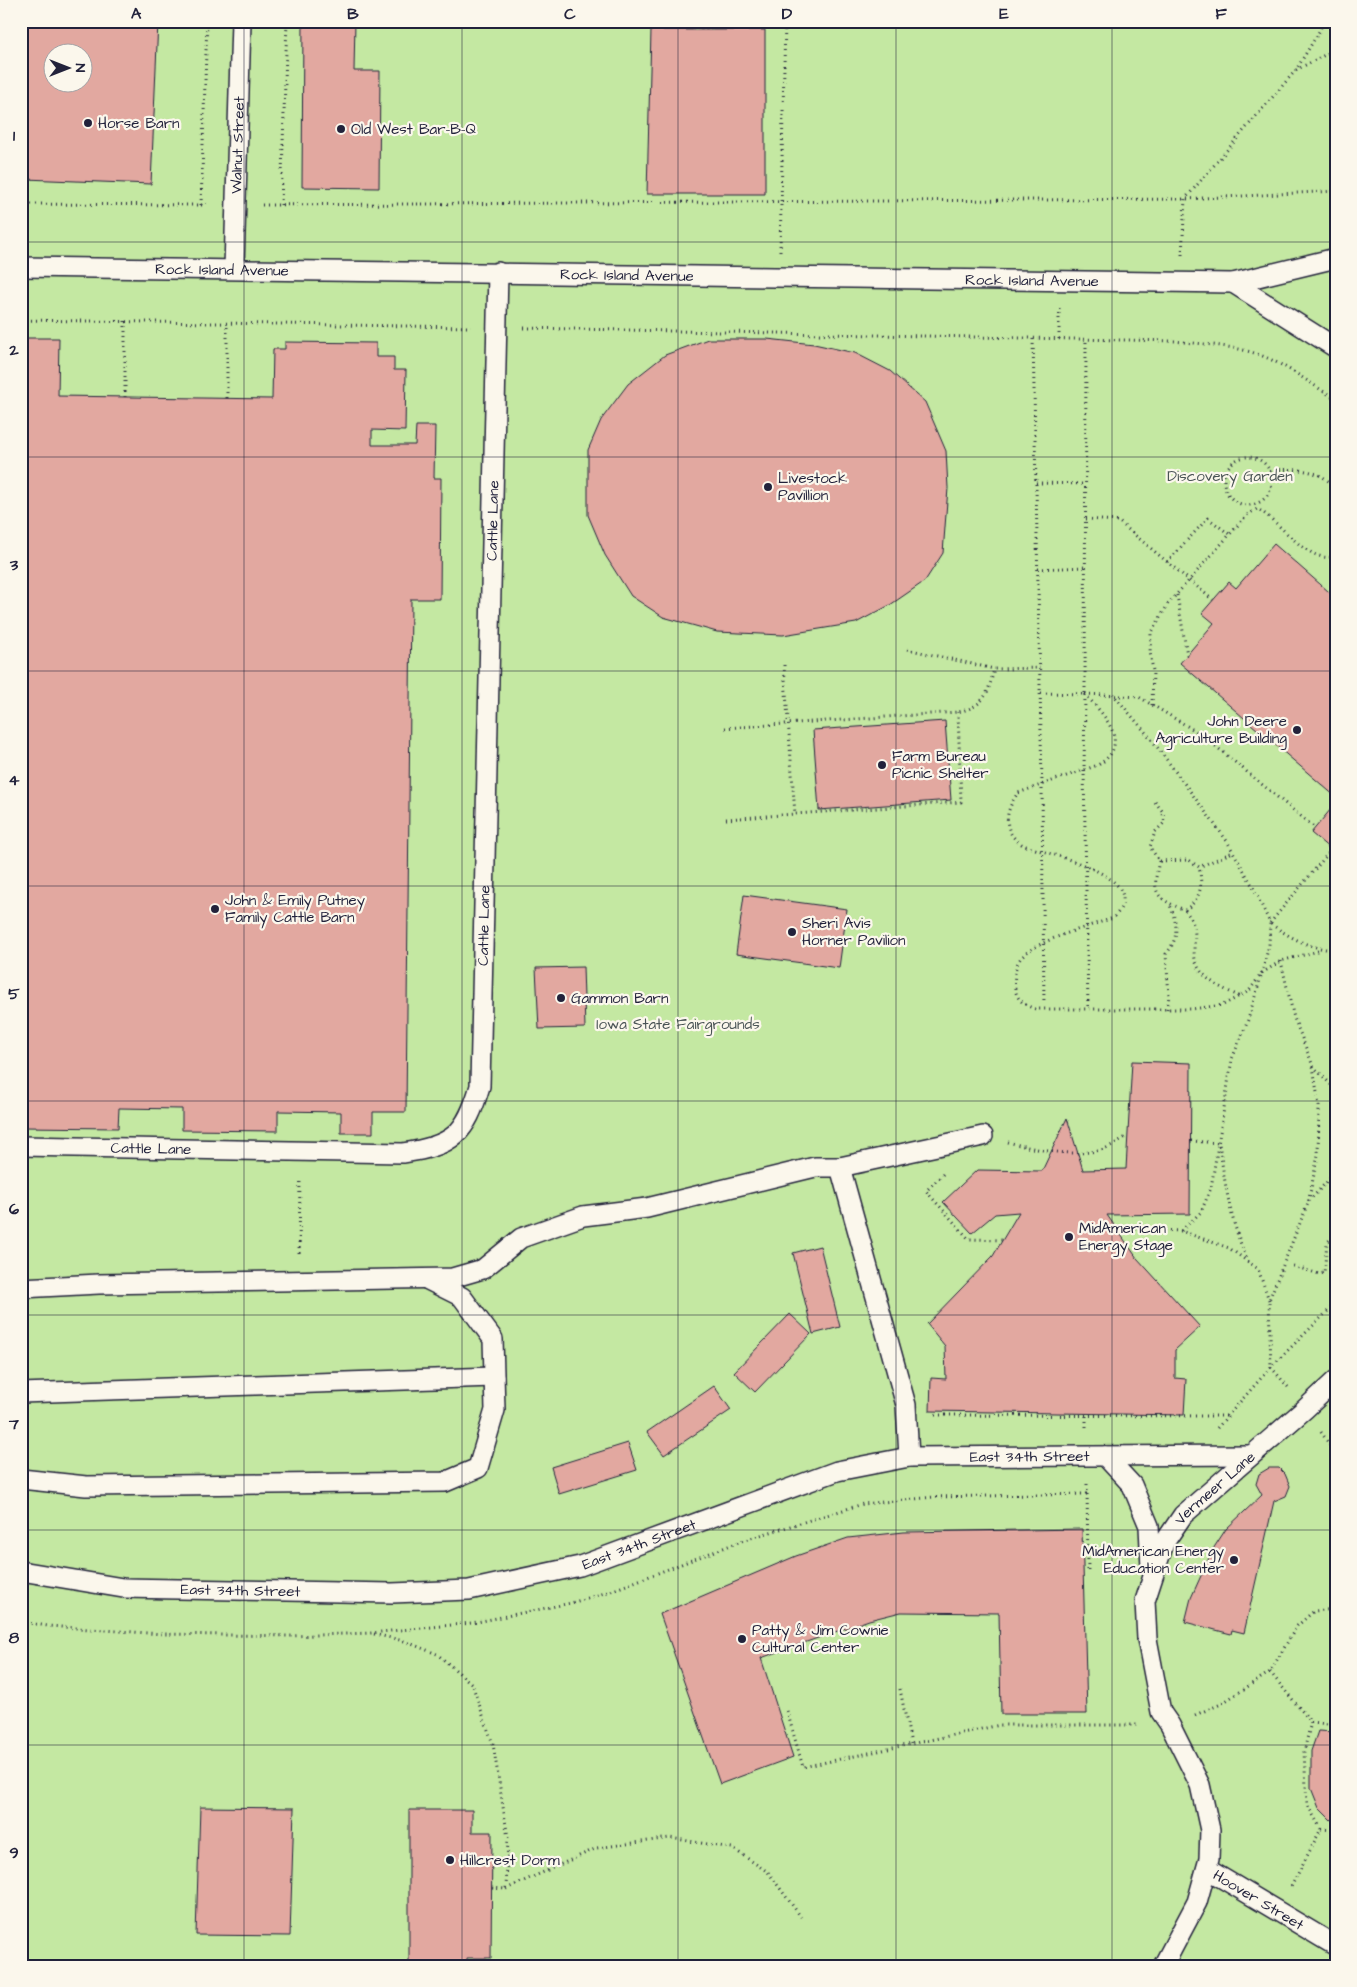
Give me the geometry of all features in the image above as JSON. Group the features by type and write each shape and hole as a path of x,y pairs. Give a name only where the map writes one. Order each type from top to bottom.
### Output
{"lane":[{"name":"Walnut Street","path":"234,269 241,21"},
{"name":"Rock Island Avenue","path":"21,267 1233,282 1336,258"},
{"name":"Cattle Lane","path":"21,1146 403,1153 432,1149 458,1134 471,1116 480,1086 498,272"},
{"path":"1233,282 1336,348"},
{"path":"21,1288 99,1284 452,1278 483,1269 521,1238 583,1216 647,1208 815,1167 840,1167 983,1136"},
{"path":"840,1167 906,1405 909,1457"},
{"path":"21,1479 86,1486 445,1482 478,1468 496,1410 493,1339 462,1297 426,1279"},
{"path":"21,1393 494,1377"},
{"name":"Vermeer Lane","path":"1163,1966 1197,1902 1207,1869 1210,1830 1200,1785 1170,1724 1161,1712 1146,1639 1145,1600 1164,1543 1183,1515 1336,1380"},
{"name":"East 34th Street","path":"21,1571 123,1588 392,1593 469,1590 580,1566 837,1471 909,1457 1251,1455"},
{"path":"1096,1456 1132,1485 1149,1526 1152,1580"},
{"name":"Hoover Street","path":"1207,1869 1336,1946"}],"path":[{"path":"201,205 207,21"},
{"path":"281,205 287,21"},
{"path":"780,276 785,21"},
{"path":"1181,282 1184,199 1296,70 1320,30 1323,21"},
{"path":"1296,70 1336,50"},
{"path":"21,204 236,206 781,203 1184,199 1336,191"},
{"path":"21,320 497,327 1174,341 1252,352 1292,371 1336,399"},
{"path":"125,321 125,397"},
{"path":"227,323 227,398"},
{"path":"1033,339 1041,694 1044,1008"},
{"path":"1086,340 1084,770 1088,1009"},
{"path":"1248,456 1263,461 1270,470 1273,482 1271,490 1260,502 1253,505 1237,502 1225,491 1224,475 1233,461 1248,456"},
{"path":"1270,470 1299,469 1323,475 1336,490"},
{"path":"1036,484 1086,484"},
{"path":"1253,505 1255,510"},
{"path":"1152,705 1154,671 1150,652 1151,634 1168,604 1247,515 1257,509 1269,515 1307,551 1330,558 1336,556"},
{"path":"1167,562 1208,518 1230,534"},
{"path":"1086,519 1118,522 1213,600"},
{"path":"1038,570 1086,567"},
{"path":"1177,594 1187,655"},
{"path":"906,649 994,669 1040,668"},
{"path":"784,664 795,814"},
{"path":"725,728 958,712 972,709 988,694 994,669"},
{"path":"1041,694 1139,696 1202,734 1315,828"},
{"path":"1085,694 1105,716 1112,728 1114,747 1110,758 1084,770 1018,793 1010,803 1006,817 1008,830 1015,840 1104,874 1119,885 1124,896 1121,910 1113,918 1044,943 1021,957 1014,976 1016,996 1026,1006 1044,1008 1192,1009 1222,1005 1249,991 1262,973 1281,960 1322,950 1336,950"},
{"path":"1113,694 1152,740 1233,852 1252,885 1270,923 1269,944 1262,973 1247,1023 1232,1059 1222,1105 1219,1143 1211,1188 1201,1212 1181,1232"},
{"path":"726,819 961,802 958,712"},
{"path":"1155,802 1163,812 1164,823 1155,832 1150,847 1159,861 1154,887 1159,895 1170,904 1185,910 1193,920 1196,959 1204,974 1218,988 1239,996"},
{"path":"1270,923 1331,850"},
{"path":"1199,867 1233,852"},
{"path":"1159,861 1189,860 1199,867 1202,882 1197,902 1185,910"},
{"path":"1167,1009 1169,996 1166,954 1174,944 1176,923 1170,904"},
{"path":"1270,923 1295,940 1322,950"},
{"path":"1269,1300 1308,1202 1318,1155 1319,1106 1313,1066 1294,1018 1281,960"},
{"path":"1313,1066 1336,1090"},
{"path":"983,1136 1019,1146 1052,1151 1078,1152 1104,1149 1128,1136"},
{"path":"1191,1141 1219,1143"},
{"path":"1219,1143 1225,1185 1239,1241 1250,1264"},
{"path":"1308,1202 1336,1172"},
{"path":"945,1173 926,1191 969,1239 1003,1240"},
{"path":"300,1183 300,1232"},
{"path":"1293,1266 1319,1274 1324,1272 1327,1243 1335,1234 1336,1215"},
{"path":"1115,1228 1181,1232 1229,1248 1258,1269 1269,1300 1272,1367"},
{"path":"1191,1456 1272,1367 1336,1303"},
{"path":"906,1415 1227,1416"},
{"path":"1086,1416 1096,1456 1088,1573"},
{"path":"787,1711 803,1767 1000,1725 1170,1724 1221,1704 1270,1672 1297,1626 1314,1611 1336,1609"},
{"path":"371,1633 404,1641 437,1654 472,1684 493,1744 508,1838 506,1889"},
{"path":"1270,1672 1311,1722 1336,1725"},
{"path":"900,1689 911,1744"},
{"path":"21,1713 28,1713"},
{"path":"1311,1722 1304,1752 1307,1804 1321,1829"},
{"path":"1321,1829 1336,1830"},
{"path":"1278,1912 1321,1829"},
{"path":"492,1888 506,1889 597,1848 670,1838 732,1848 768,1872 801,1917"}],"green space":[{"name":"Iowa State Fairgrounds","path":"21,21 1336,21 1336,1966 21,1966"}],"building":[{"name":"Horse Barn","path":"21,21 158,21 151,184 25,179 25,164 21,164"},
{"name":"Old West Bar-B-Q","path":"303,21 355,21 354,71 380,71 379,188 302,187"},
{"path":"651,30 765,30 765,194 647,194"},
{"name":"John & Emily Putney Family Cattle Barn","path":"21,338 59,338 58,396 272,399 273,349 285,349 285,342 376,343 376,357 394,357 394,370 406,370 405,431 372,430 372,445 415,445 416,426 435,426 434,478 441,478 440,599 411,599 406,1112 373,1112 373,1133 341,1133 341,1112 278,1111 278,1131 182,1130 182,1109 119,1108 118,1128 23,1127"},
{"name":"Livestock Pavillion","path":"708,339 767,339 814,344 855,353 890,371 925,402 946,451 948,488 943,553 925,581 890,605 856,623 783,635 717,632 663,617 631,596 605,555 588,515 588,450 601,420 628,384 665,355"},
{"name":"John Deere Agriculture Building","path":"1274,544 1336,598 1336,797 1180,663 1214,623 1202,613 1229,582 1236,588"},
{"name":"Farm Bureau Picnic Shelter","path":"945,721 951,800 819,810 813,730"},
{"path":"1336,803 1336,854 1311,833"},
{"name":"Sheri Avis Horner Pavilion","path":"744,895 847,909 839,968 736,954"},
{"name":"Gammon Barn","path":"583,967 585,1028 539,1029 536,968"},
{"path":"1132,1061 1191,1063 1190,1214 1107,1215 1137,1258 1200,1327 1175,1350 1175,1378 1186,1379 1184,1415 930,1411 931,1378 946,1379 945,1346 927,1324 993,1256 1019,1212 995,1214 972,1233 943,1202 977,1170 1042,1171 1067,1118 1083,1170 1126,1169"},
{"path":"820,1246 840,1327 813,1334 793,1253"},
{"path":"790,1314 811,1334 755,1392 734,1372"},
{"path":"714,1386 731,1410 664,1455 647,1432"},
{"path":"628,1443 637,1470 559,1494 551,1467"},
{"name":"MidAmerican Energy Education Center","path":"1269,1468 1279,1468 1285,1474 1290,1486 1286,1496 1274,1501 1244,1633 1232,1630 1231,1634 1185,1622 1191,1598 1213,1549 1226,1529 1262,1495 1256,1484 1259,1474"},
{"name":"Patty & Jim Cownie Cultural Center","path":"1082,1529 1087,1714 1001,1714 999,1613 901,1612 869,1620 761,1658 793,1757 720,1784 660,1614 796,1556 848,1538 904,1532"},
{"path":"1318,1731 1336,1732 1336,1820 1331,1820 1319,1808 1311,1788 1311,1751"},
{"path":"200,1807 294,1808 290,1936 196,1935"},
{"name":"Hillcrest Dorm","path":"409,1810 472,1810 472,1832 492,1832 491,1958 467,1958 467,1966 409,1966"}],"place":[{"name":"Horse Barn","path":"88,123"},
{"name":"Old West Bar-B-Q","path":"341,129"},
{"name":"Livestock Pavillion","path":"768,487"},
{"name":"John Deere Agriculture Building","path":"1297,730"},
{"name":"Farm Bureau Picnic Shelter","path":"882,765"},
{"name":"John & Emily Putney Family Cattle Barn","path":"215,909"},
{"name":"Sheri Avis Horner Pavilion","path":"792,932"},
{"name":"Gammon Barn","path":"561,998"},
{"name":"MidAmerican Energy Stage","path":"1069,1237"},
{"name":"MidAmerican Energy Education Center","path":"1234,1560"},
{"name":"Patty & Jim Cownie Cultural Center","path":"742,1639"},
{"name":"Hillcrest Dorm","path":"450,1860"}],"park label":[{"name":"Discovery Garden","path":"1230,476"}]}
